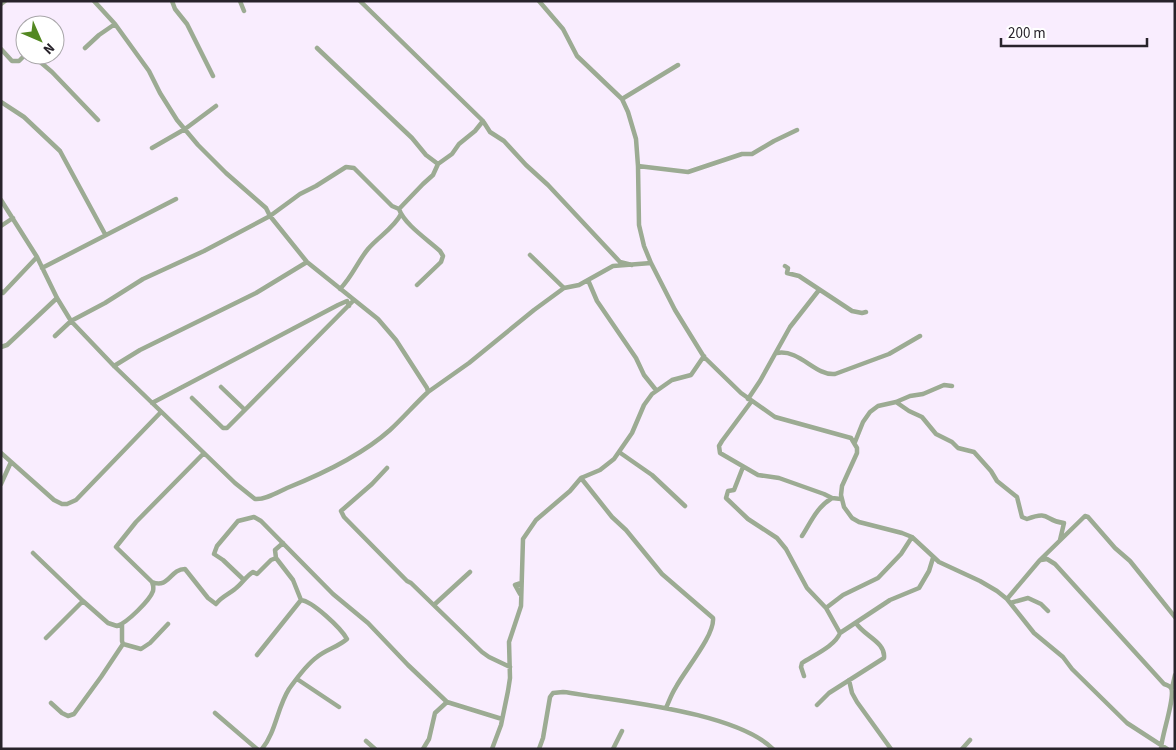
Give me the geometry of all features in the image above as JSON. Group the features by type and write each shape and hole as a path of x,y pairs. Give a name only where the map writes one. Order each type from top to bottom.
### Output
{"street":[{"path":"1,4 5,1"},
{"path":"94,1 114,24 149,71 168,107 198,145 226,173 266,208 270,216 307,262 378,319 396,340 428,392"},
{"path":"172,1 175,9 187,24 213,76"},
{"path":"240,1 244,11"},
{"path":"360,1 483,121 490,132 504,141 548,185 620,262 632,265"},
{"path":"538,1 563,29 577,56 622,99 636,139 639,225 644,246 675,310 704,356 749,400 775,418 846,436 855,442 857,454 842,486 841,499 846,511 859,522 912,537 933,558 997,591 1008,601 1034,634 1063,657 1072,669 1127,723 1166,749"},
{"path":"85,48 114,24"},
{"path":"318,48 412,138 426,155 438,164"},
{"path":"1,49 12,61 15,61"},
{"path":"44,65 98,120"},
{"path":"622,99 678,65"},
{"path":"1,102 24,117 60,151 106,234"},
{"path":"152,148 185,129 216,106"},
{"path":"340,289 348,280 366,251 396,222 400,212 433,175 438,164 452,154 483,121"},
{"path":"638,166 688,172 742,154 752,154 797,130"},
{"path":"55,336 70,321 105,303 143,279 204,251 270,216 300,194 316,186 340,169 350,166 400,212 443,256 441,262 417,285"},
{"path":"42,268 176,198"},
{"path":"1,200 37,257 70,321 245,493 258,499 311,478 362,450 390,430 428,392 469,363 564,288 573,287 609,268 651,263"},
{"path":"1,226 13,218"},
{"path":"530,255 564,288"},
{"path":"1,292 3,293 37,257"},
{"path":"114,366 140,350 256,293 307,262"},
{"path":"785,266 788,268 787,273 800,276 852,311 866,312"},
{"path":"588,280 597,301 636,358 644,375 656,390"},
{"path":"819,290 790,327 749,400 719,446 720,453 758,475 779,478 832,498 841,499"},
{"path":"1,347 7,345 57,298"},
{"path":"192,398 225,429 354,300"},
{"path":"152,403 330,308 347,301 348,306"},
{"path":"776,353 783,352 793,355 827,373 835,374 889,354 920,336"},
{"path":"492,749 502,719 510,678 509,642 521,606 520,595 515,585 521,583 522,545 527,532 536,520 570,491 582,478 608,465 632,433 644,406 656,390 672,380 691,375 704,356"},
{"path":"855,442 863,422 870,412 878,406 896,402 904,397 923,394 944,384 952,386"},
{"path":"221,388 245,410"},
{"path":"896,402 922,417 936,434 952,442 962,450 974,452 991,471 996,481 1017,497 1021,514 1025,519 1042,514 1055,522 1064,523 1060,540"},
{"path":"1,453 54,500 67,504 76,500 92,485 161,412"},
{"path":"619,452 652,475 685,506"},
{"path":"204,453 136,522 116,546 152,582 157,584 163,583 179,570 185,569 208,598 216,604 253,572 258,574 271,560 276,558"},
{"path":"1,484 12,462"},
{"path":"743,467 734,490 728,490 726,498 748,518 777,538 786,549 807,588 826,608 840,633"},
{"path":"387,468 341,512 344,517 407,582 411,583 435,604 482,652 510,667"},
{"path":"582,478 612,517 626,530 662,574 713,618 708,635 676,686 666,708"},
{"path":"802,536 819,508 832,498"},
{"path":"244,580 214,554 217,546 238,521 254,517 261,521 447,702 502,719"},
{"path":"1008,601 1040,560 1082,517 1088,517 1115,548 1130,561 1175,616"},
{"path":"826,608 849,592 878,578 901,554 912,537"},
{"path":"283,543 275,550 276,558 293,580 300,600"},
{"path":"33,553 108,623 118,626 151,595 153,590 152,582"},
{"path":"804,676 802,663 840,636 840,633 890,600 920,588 933,558"},
{"path":"1040,560 1047,559 1055,564 1164,684 1172,688"},
{"path":"435,604 470,572"},
{"path":"1008,601 1028,598 1041,604 1048,611"},
{"path":"257,655 300,600"},
{"path":"262,749 272,734 280,705 297,679 317,657 346,639 343,633 307,600 300,600"},
{"path":"46,638 83,601"},
{"path":"817,706 824,697 842,684 884,658 882,648 863,633 856,623"},
{"path":"51,703 68,716 74,714 123,644 122,624"},
{"path":"123,644 136,649 145,648 168,624"},
{"path":"1161,747 1172,703 1172,688 1175,675"},
{"path":"297,679 339,707"},
{"path":"849,680 856,702 892,749"},
{"path":"842,684 850,686"},
{"path":"539,749 543,738 550,697 553,693 574,693 642,703 704,717 744,730 773,749"},
{"path":"423,749 429,739 436,713 447,702"},
{"path":"215,713 257,749"},
{"path":"613,749 622,731"},
{"path":"962,749 970,740"},
{"path":"366,742 375,749"}]}
